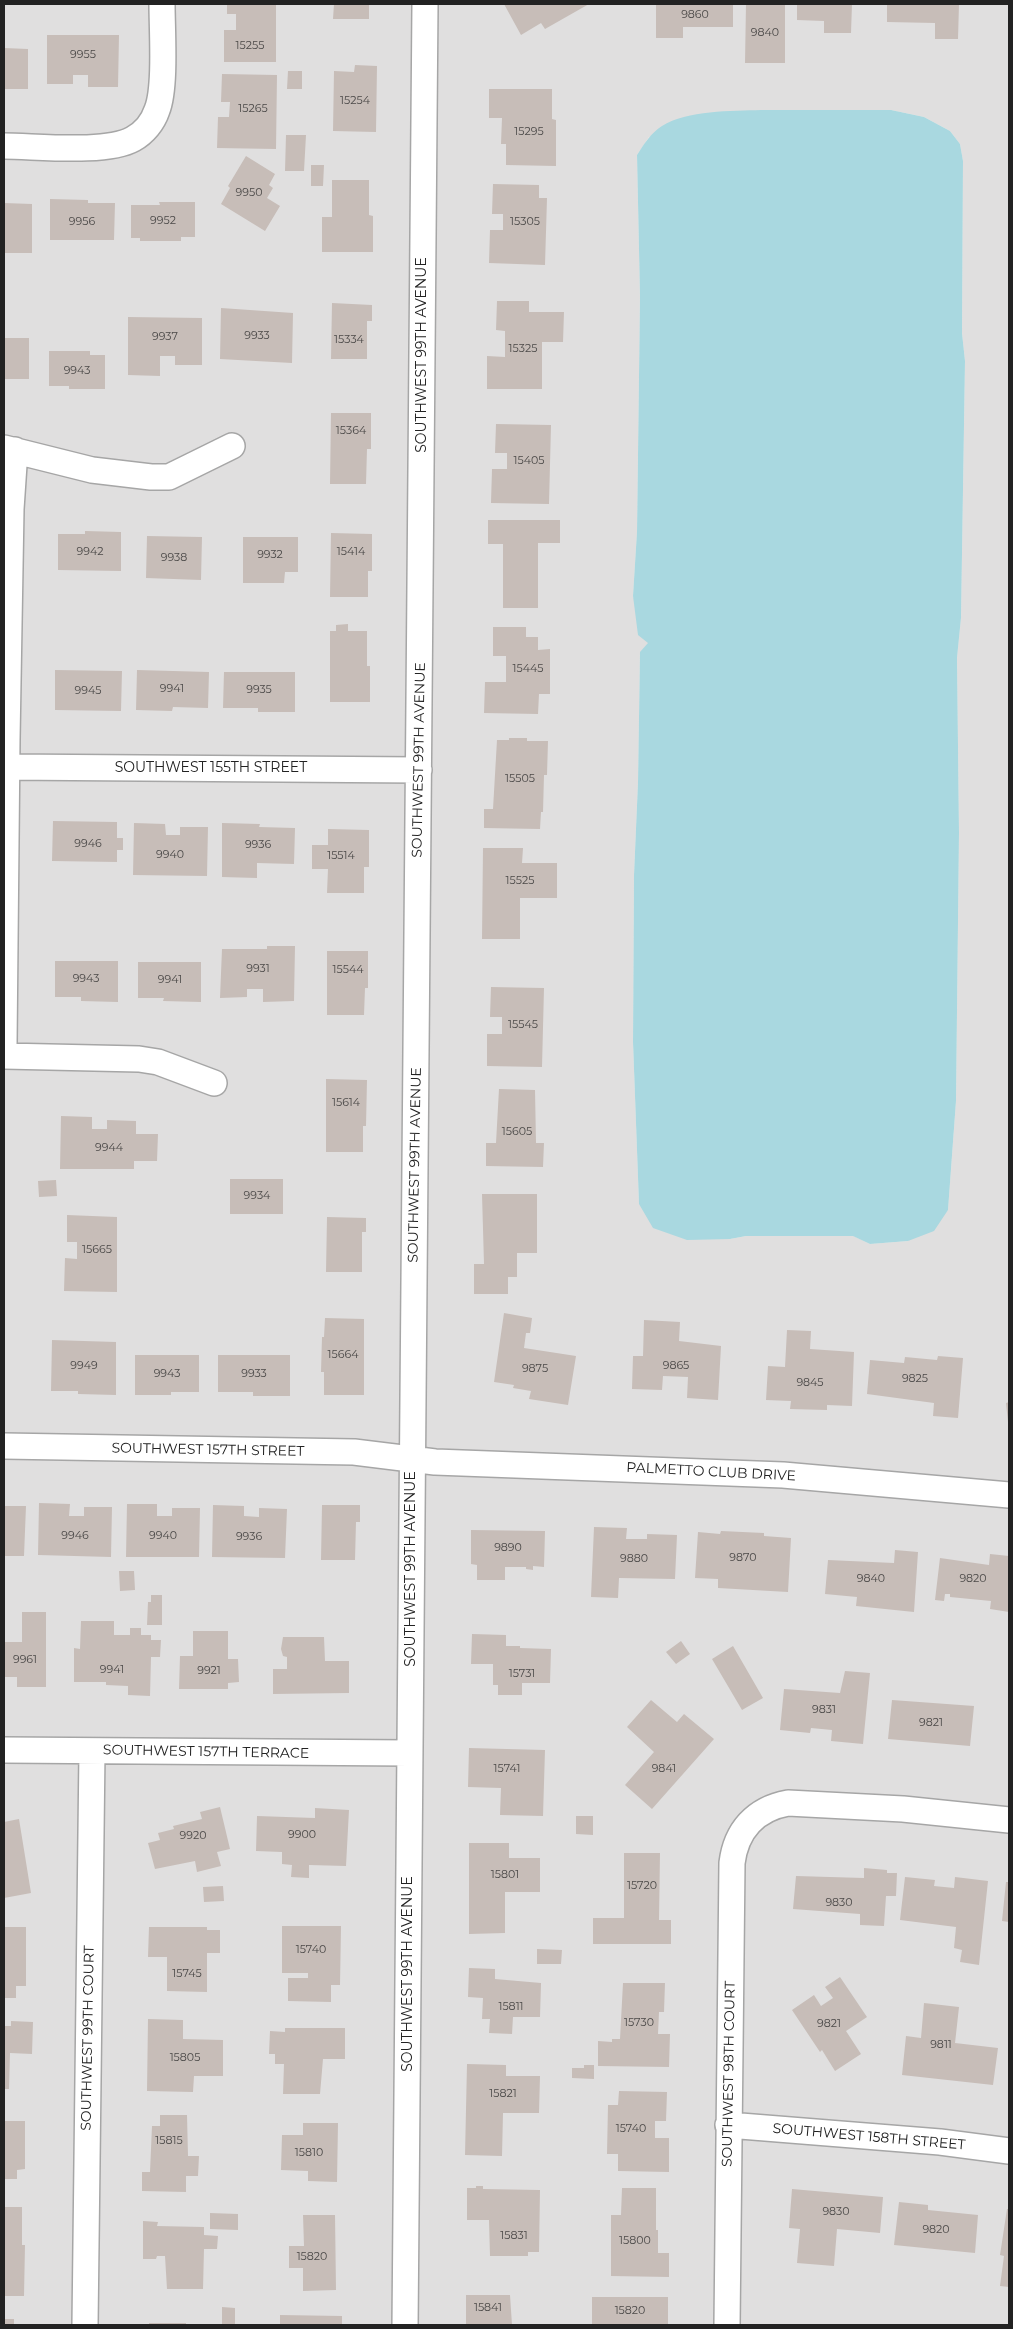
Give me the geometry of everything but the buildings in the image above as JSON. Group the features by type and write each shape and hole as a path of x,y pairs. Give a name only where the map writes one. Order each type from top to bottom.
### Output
{"street":[{"path":"4,146 101,147 133,139 149,125 158,110 161,90 162,4"},
{"name":"SOUTHWEST 99TH AVENUE","path":"405,2325 425,4"},
{"path":"4,1044 5,767 12,494 9,449 92,470 131,476 170,477 232,446"},
{"name":"SOUTHWEST 155TH STREET","path":"5,767 419,770"},
{"path":"4,1056 139,1059 158,1062 214,1082"},
{"name":"SOUTHWEST 157TH STREET","path":"4,1446 354,1452 412,1458"},
{"name":"PALMETTO CLUB DRIVE","path":"412,1458 447,1462 783,1475 1009,1495"},
{"name":"SOUTHWEST 157TH TERRACE","path":"4,1750 409,1753"},
{"name":"SOUTHWEST 99TH COURT","path":"85,2325 92,1751"},
{"name":"SOUTHWEST 98TH COURT","path":"727,2325 732,1863 736,1843 746,1826 762,1811 788,1803 903,1809 1009,1820"},
{"name":"SOUTHWEST 158TH STREET","path":"728,2125 940,2142 1009,2151"}],"shaded area":[{"path":"4,4 1009,4 1009,2325 4,2325","holes":["891,110 924,117 950,131 960,144 963,161 962,333 965,361 961,618 957,658 959,833 956,1101 948,1210 908,1241 870,1244 854,1236 746,1236 730,1239 639,1204 633,1042 634,875 640,653 649,643 633,596 637,532 640,297 637,155 649,137 827,111"]}],"water":[{"path":"891,110 924,117 950,131 960,144 963,161 962,333 965,361 961,618 957,658 959,833 956,1101 948,1210 934,1231 908,1241 870,1244 853,1236 746,1236 730,1239 687,1240 653,1228 639,1204 633,1042 634,875 640,652 648,643 638,635 633,596 637,532 640,297 637,155 654,132 672,121 710,112"}]}
